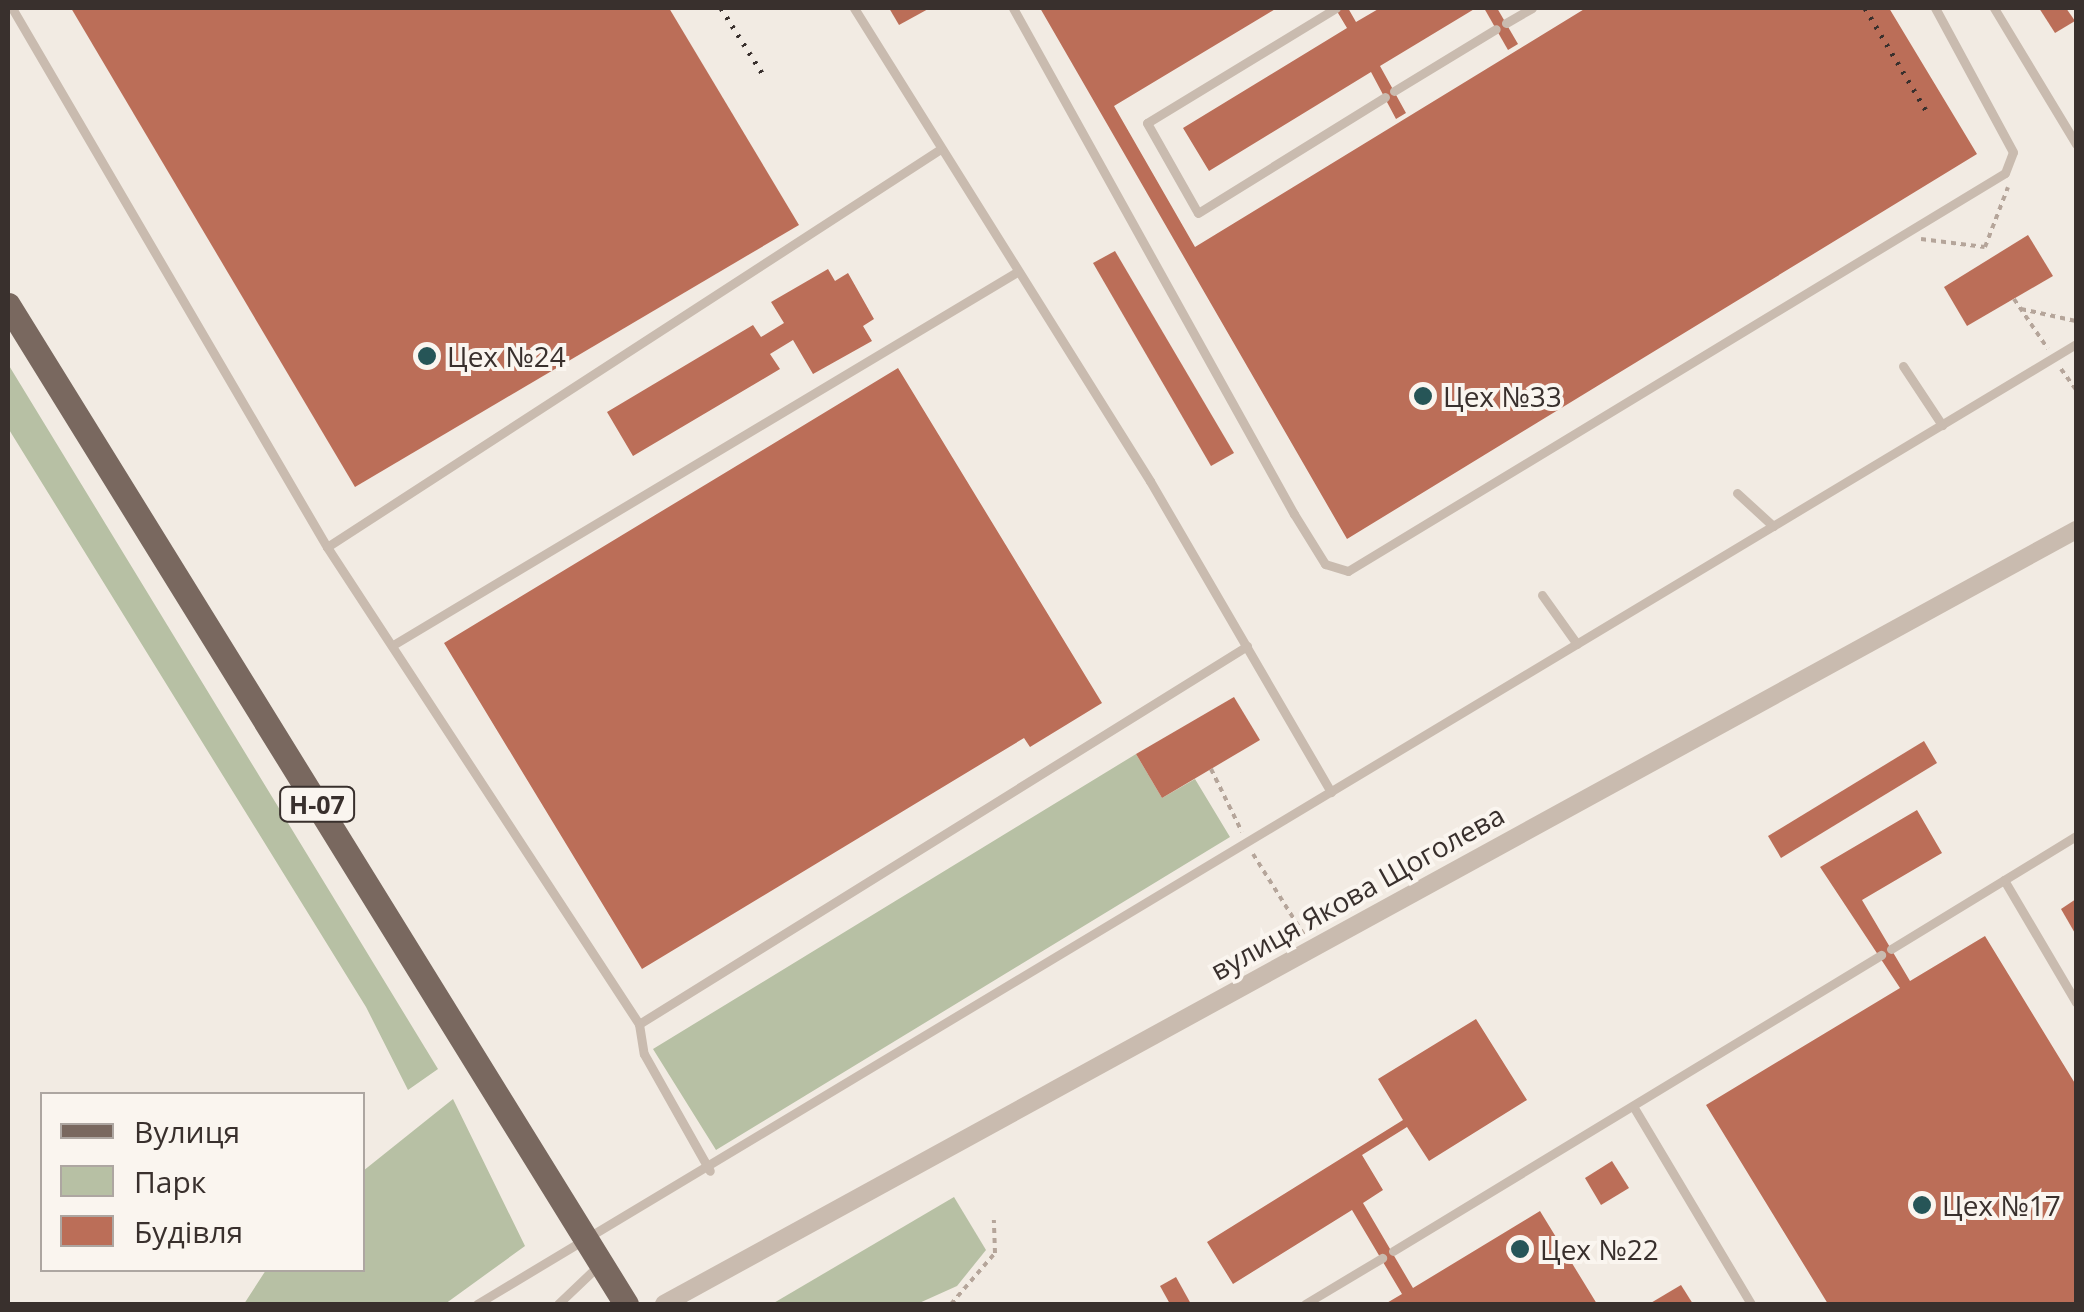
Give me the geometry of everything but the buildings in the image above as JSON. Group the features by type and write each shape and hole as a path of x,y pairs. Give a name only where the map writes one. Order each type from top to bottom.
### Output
{"main road":[{"name":"Н-07","path":"8,304 626,1304"}],"street":[{"name":"вулиця Якова Щоголева","path":"664,1304 2076,530"}],"lane":[{"path":"12,8 327,547 639,1024 644,1054 710,1172"},
{"path":"854,8 1247,646 1331,792"},
{"path":"1012,8 1294,514 1325,564 1348,571 2011,167 2008,142 1935,8"},
{"path":"1336,8 1147,123 1198,212 1532,8"},
{"path":"1994,8 2076,144"},
{"path":"327,547 939,150"},
{"path":"393,645 1017,272"},
{"path":"477,1304 710,1172 1331,792 2076,344"},
{"path":"1903,366 1942,425"},
{"path":"1737,492 1773,526"},
{"path":"1542,595 1576,644"},
{"path":"639,1024 1247,646"},
{"path":"1891,949 2076,836"},
{"path":"2004,880 2076,1002"},
{"path":"1392,1251 1881,955"},
{"path":"1633,1106 1751,1304"},
{"path":"1305,1304 1382,1258"},
{"path":"558,1304 602,1264"}],"path":[{"path":"1985,247 2006,198"},
{"path":"1918,239 1985,247"},
{"path":"1985,247 1990,255"},
{"path":"2014,299 2076,390"},
{"path":"2021,310 2076,321"},
{"path":"1212,769 1247,843"},
{"path":"1259,865 1312,947"},
{"path":"951,1304 995,1253 994,1220"}],"green space":[{"path":"8,364 438,1069 408,1090 366,1007 8,428"},
{"path":"1136,754 1162,798 1195,779 1230,837 716,1150 653,1049"},
{"path":"453,1099 525,1246 445,1304 244,1304 265,1272 365,1272 365,1169"},
{"path":"954,1197 986,1250 957,1286 917,1304 772,1304"}],"railway":[{"path":"721,8 764,76"},
{"path":"1865,8 1927,112"}],"place":[{"name":"Цех №24","path":"427,356"},
{"name":"Цех №33","path":"1423,396"},
{"name":"Цех №17","path":"1922,1205"},
{"name":"Цех №22","path":"1520,1249"}]}
